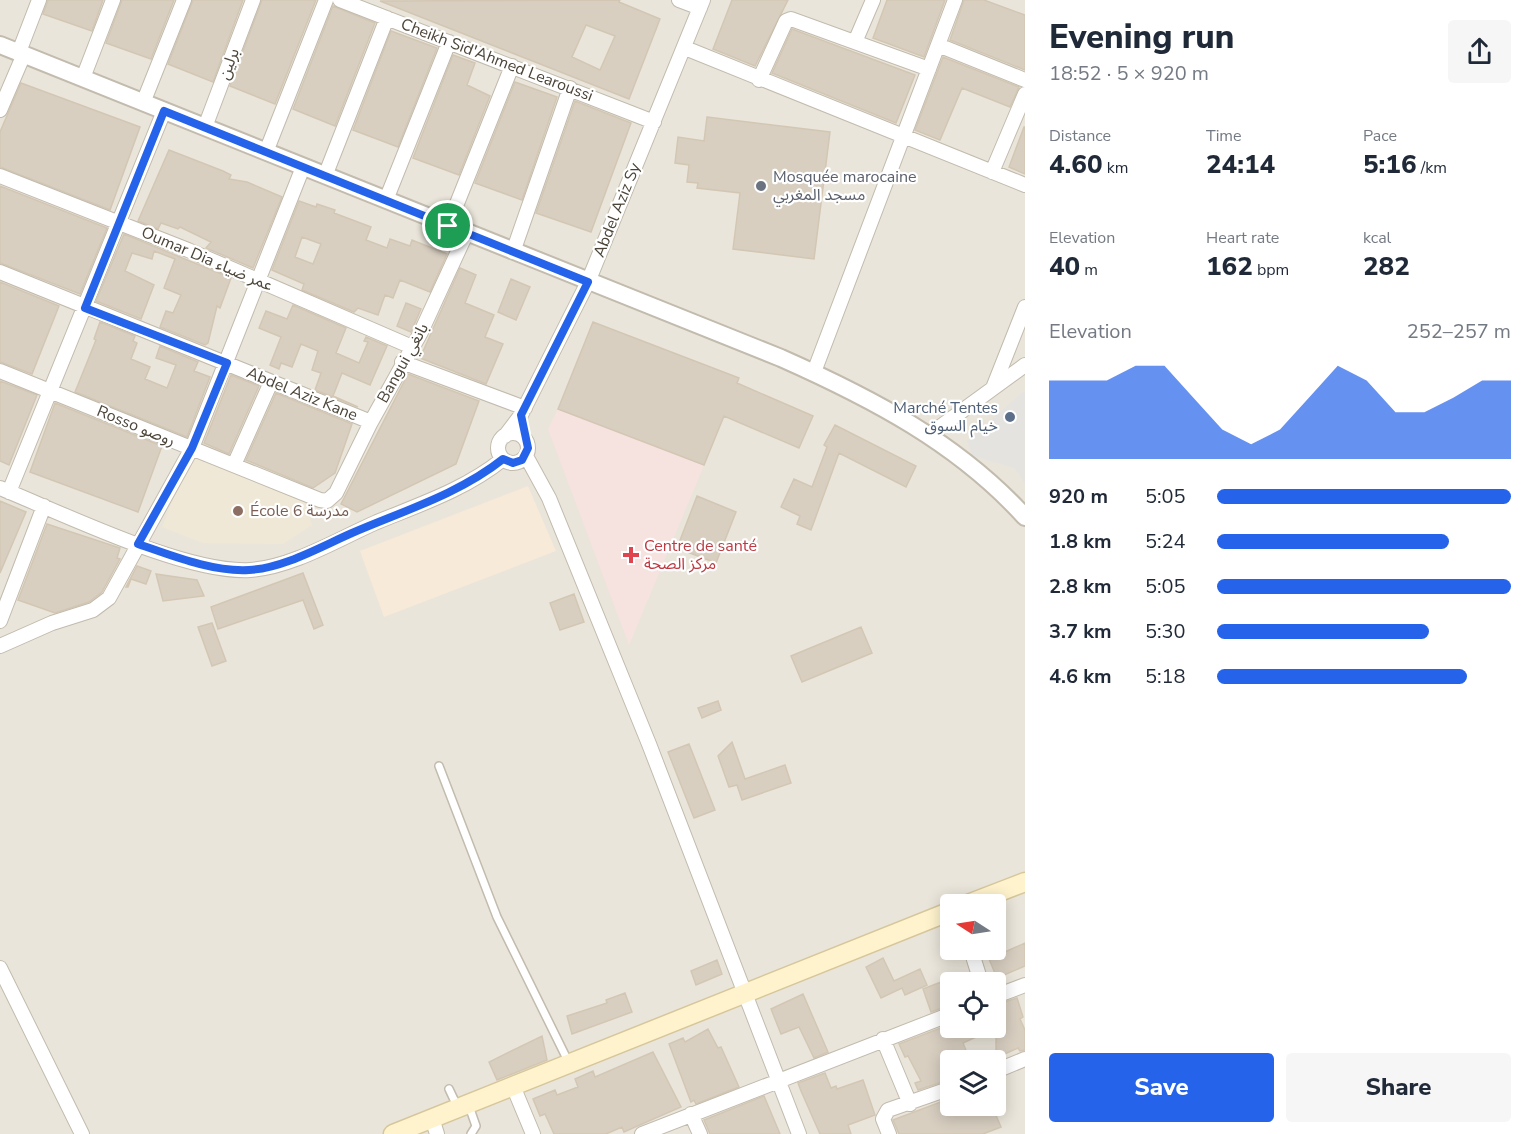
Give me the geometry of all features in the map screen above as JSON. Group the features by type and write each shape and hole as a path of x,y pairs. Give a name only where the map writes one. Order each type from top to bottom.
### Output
{"main road":[{"path":"994,894 1025,882"},
{"path":"393,1134 435,1126 463,1106 940,915"}],"street":[{"path":"0,110 39,0"},
{"path":"83,78 113,0"},
{"path":"143,103 184,0"},
{"name":"برلين","path":"204,127 253,0"},
{"path":"266,152 326,0"},
{"name":"Cheikh Sid'Ahmed Learoussi","path":"340,0 654,122"},
{"path":"679,0 701,4"},
{"path":"855,42 873,0"},
{"path":"814,372 955,0"},
{"name":"Abdel Aziz Sy","path":"505,435 523,412 588,282 701,4"},
{"path":"326,176 387,18"},
{"path":"759,80 786,21 790,19 929,69"},
{"path":"386,200 449,42"},
{"path":"0,45 842,384 929,435 982,475 1025,517"},
{"path":"938,45 1025,80"},
{"path":"685,48 759,80 1025,185"},
{"path":"448,226 512,66"},
{"path":"513,252 570,88"},
{"path":"992,172 1025,94"},
{"path":"164,111 50,391 4,490 138,544 209,566 249,570 309,552 464,485 503,459 518,462 526,456 528,448 525,440 523,412 402,362"},
{"path":"0,646 101,606 109,598 192,448 303,167"},
{"name":"Oumar Dia عمر ضياء","path":"0,177 119,222 258,279 412,346"},
{"name":"Bangui بانغي","path":"336,493 370,422 421,332 466,232"},
{"name":"Abdel Aziz Kane","path":"0,272 370,422"},
{"path":"993,388 1025,307"},
{"path":"929,435 1025,365"},
{"name":"Rosso روصو","path":"0,370 320,500 330,500 336,493"},
{"path":"234,465 270,382"},
{"path":"503,459 498,450 505,435 514,433 525,440"},
{"path":"526,456 549,498 649,744 799,1134"},
{"path":"0,621 3,600 44,506"},
{"path":"0,968 82,1134"},
{"path":"1006,992 1025,985"},
{"path":"642,1134 940,1018"},
{"path":"884,1040 910,1104"},
{"path":"1006,1067 1025,1059"},
{"path":"513,1086 532,1134"},
{"path":"889,1134 883,1119 885,1112 940,1092"},
{"path":"691,1114 700,1134"}],"lane":[{"path":"439,766 497,917 569,1064"},
{"path":"449,1089 477,1126 471,1134"}],"shaded area":[{"path":"0,0 1025,0 1025,1134 0,1134"},
{"name":"Marché Tentes خيام السوق","path":"1024,391 1025,483 1014,468 973,456 967,441"},
{"name":"Centre de santé مركز الصحة","path":"558,409 704,465 629,645 548,429"},
{"name":"École 6 مدرسة","path":"192,452 303,497 312,525 283,544 203,543 162,527"},
{"path":"528,486 556,551 384,617 360,551"}],"building":[{"path":"48,0 103,0 92,31 43,14"},
{"path":"122,0 174,0 151,59 106,43"},
{"path":"193,0 243,0 213,82 168,64"},
{"path":"262,0 316,0 275,104 230,86"},
{"path":"620,0 619,2 660,19 629,99 380,1","holes":["586,25 615,36 600,70 572,57"]},
{"path":"732,0 788,0 755,66 713,49"},
{"path":"887,0 945,0 924,57 873,38"},
{"path":"964,0 984,0 1025,15 1025,70 950,40"},
{"path":"333,6 375,23 335,126 293,109"},
{"path":"792,29 915,75 896,123 772,73"},
{"path":"391,31 437,48 398,147 353,130"},
{"path":"453,55 475,63 467,85 490,96 459,175 413,158"},
{"path":"943,57 1019,87 1010,107 962,88 940,140 915,130"},
{"path":"515,82 557,97 522,200 475,183"},
{"path":"21,83 140,127 110,210 0,167 0,132"},
{"path":"575,101 631,123 591,232 536,213"},
{"name":"Mosquée marocaine مسجد المغربي","path":"707,117 830,132 814,259 733,249 740,193 697,188 698,183 687,182 689,165 675,163 678,137 704,141"},
{"path":"1025,127 1025,174 1009,167"},
{"path":"169,150 223,171 231,175 229,179 247,182 282,197 253,268 206,248 211,242 180,227 178,229 161,223 158,229 138,221"},
{"path":"0,186 107,228 80,294 0,263"},
{"path":"299,201 335,210 334,213 371,227 366,240 387,248 390,239 410,246 412,240 447,254 430,292 400,280 393,298 385,295 378,315 358,308 354,312 302,290 304,284 272,270","holes":["302,237 321,244 313,264 295,257"]},
{"path":"124,234 231,278 220,308 217,306 208,343 205,345 160,327 166,311 173,313 181,295 164,288 175,259 154,251 152,259 132,253 125,271 154,285 141,319 96,301"},
{"path":"460,268 476,275 465,303 494,315 485,337 503,344 486,384 420,358"},
{"path":"511,279 530,287 516,320 498,312"},
{"path":"0,282 59,306 32,374 0,362"},
{"path":"406,303 421,309 411,332 397,326"},
{"path":"293,305 346,328 336,353 359,363 368,342 364,341 366,337 387,346 370,385 342,373 333,396 358,407 315,390 321,373 312,370 318,351 301,344 292,367 281,363 279,369 270,365 281,337 259,328 266,311 287,319"},
{"path":"100,322 135,336 133,341 137,343 131,359 150,367 145,379 167,388 176,365 156,358 160,346 198,362 194,371 210,377 187,437 75,392 96,340 94,339"},
{"path":"593,322 739,378 737,383 813,416 799,448 724,416 704,465 558,409"},
{"path":"408,374 479,401 456,464 357,512 341,504"},
{"path":"231,375 259,386 229,454 204,443"},
{"path":"0,381 37,395 9,465 0,461"},
{"path":"276,393 352,424 335,473 313,488 246,460"},
{"path":"55,403 162,446 138,512 30,472"},
{"path":"835,425 916,466 906,487 839,453 811,530 797,524 800,516 781,507 794,479 812,487 827,447 824,445"},
{"path":"697,496 736,512 716,563 677,548"},
{"path":"0,501 26,512 0,573"},
{"path":"47,524 120,548 117,558 120,559 102,592 89,602 55,613 18,600"},
{"path":"137,566 151,571 146,584 131,579 126,587"},
{"path":"303,573 323,625 314,629 303,600 218,629 211,607"},
{"path":"156,574 197,580 204,596 163,601"},
{"path":"574,594 584,622 560,630 550,603"},
{"path":"212,623 226,661 212,666 198,627"},
{"path":"861,627 872,653 802,682 791,656"},
{"path":"718,701 721,710 702,718 698,708"},
{"path":"732,742 745,779 785,765 791,783 742,800 737,785 729,787 718,756"},
{"path":"689,744 715,810 694,818 668,752"},
{"path":"1025,943 1025,966 1006,974 1006,972 994,972 989,960 1006,960 1006,951"},
{"path":"883,958 894,981 920,969 927,985 905,995 902,988 881,998 866,967"},
{"path":"717,960 722,974 696,985 691,971"},
{"path":"940,982 940,1009 931,1012 923,989"},
{"path":"625,993 632,1012 572,1034 567,1016 607,1003 606,1000"},
{"path":"803,994 828,1052 814,1058 799,1027 781,1034 771,1009"},
{"path":"1017,998 1023,1017 1020,1019 1025,1030 1025,1050 1020,1051 1018,1048 1006,1053 1006,1050 996,1050 996,1038 1006,1038 1006,1002"},
{"path":"940,1028 940,1038 974,1038 963,1043 966,1050 940,1050 940,1083 918,1090 915,1083 921,1081 899,1044"},
{"path":"708,1029 718,1048 721,1047 739,1087 696,1104 694,1100 691,1102 669,1044 683,1038 685,1042"},
{"path":"542,1036 547,1060 497,1080 489,1062"},
{"path":"653,1052 681,1107 624,1132 622,1127 606,1134 554,1134 545,1114 540,1116 533,1099 555,1090 557,1095 578,1087 575,1079 593,1071 595,1077"},
{"path":"825,1073 831,1088 836,1086 837,1089 863,1080 875,1115 848,1125 851,1134 820,1134 801,1091 798,1083"},
{"path":"764,1096 780,1134 710,1134 704,1120"},
{"path":"940,1102 940,1116 996,1116 1001,1127 983,1134 899,1134 893,1120"}],"place":[{"name":"Mosquée marocaine مسجد المغربي","path":"761,186"},
{"name":"Marché Tentes خيام السوق","path":"1010,417"},
{"name":"École 6 مدرسة","path":"238,511"},
{"name":"Centre de santé مركز الصحة","path":"631,555"}],"route":[{"path":"164,111 448,226 588,282 521,415 525,424 525,440 528,448 526,456 513,463 503,459 464,485 309,552 261,568 249,570 209,566 138,544 192,448 227,363 85,308 164,111"}]}
